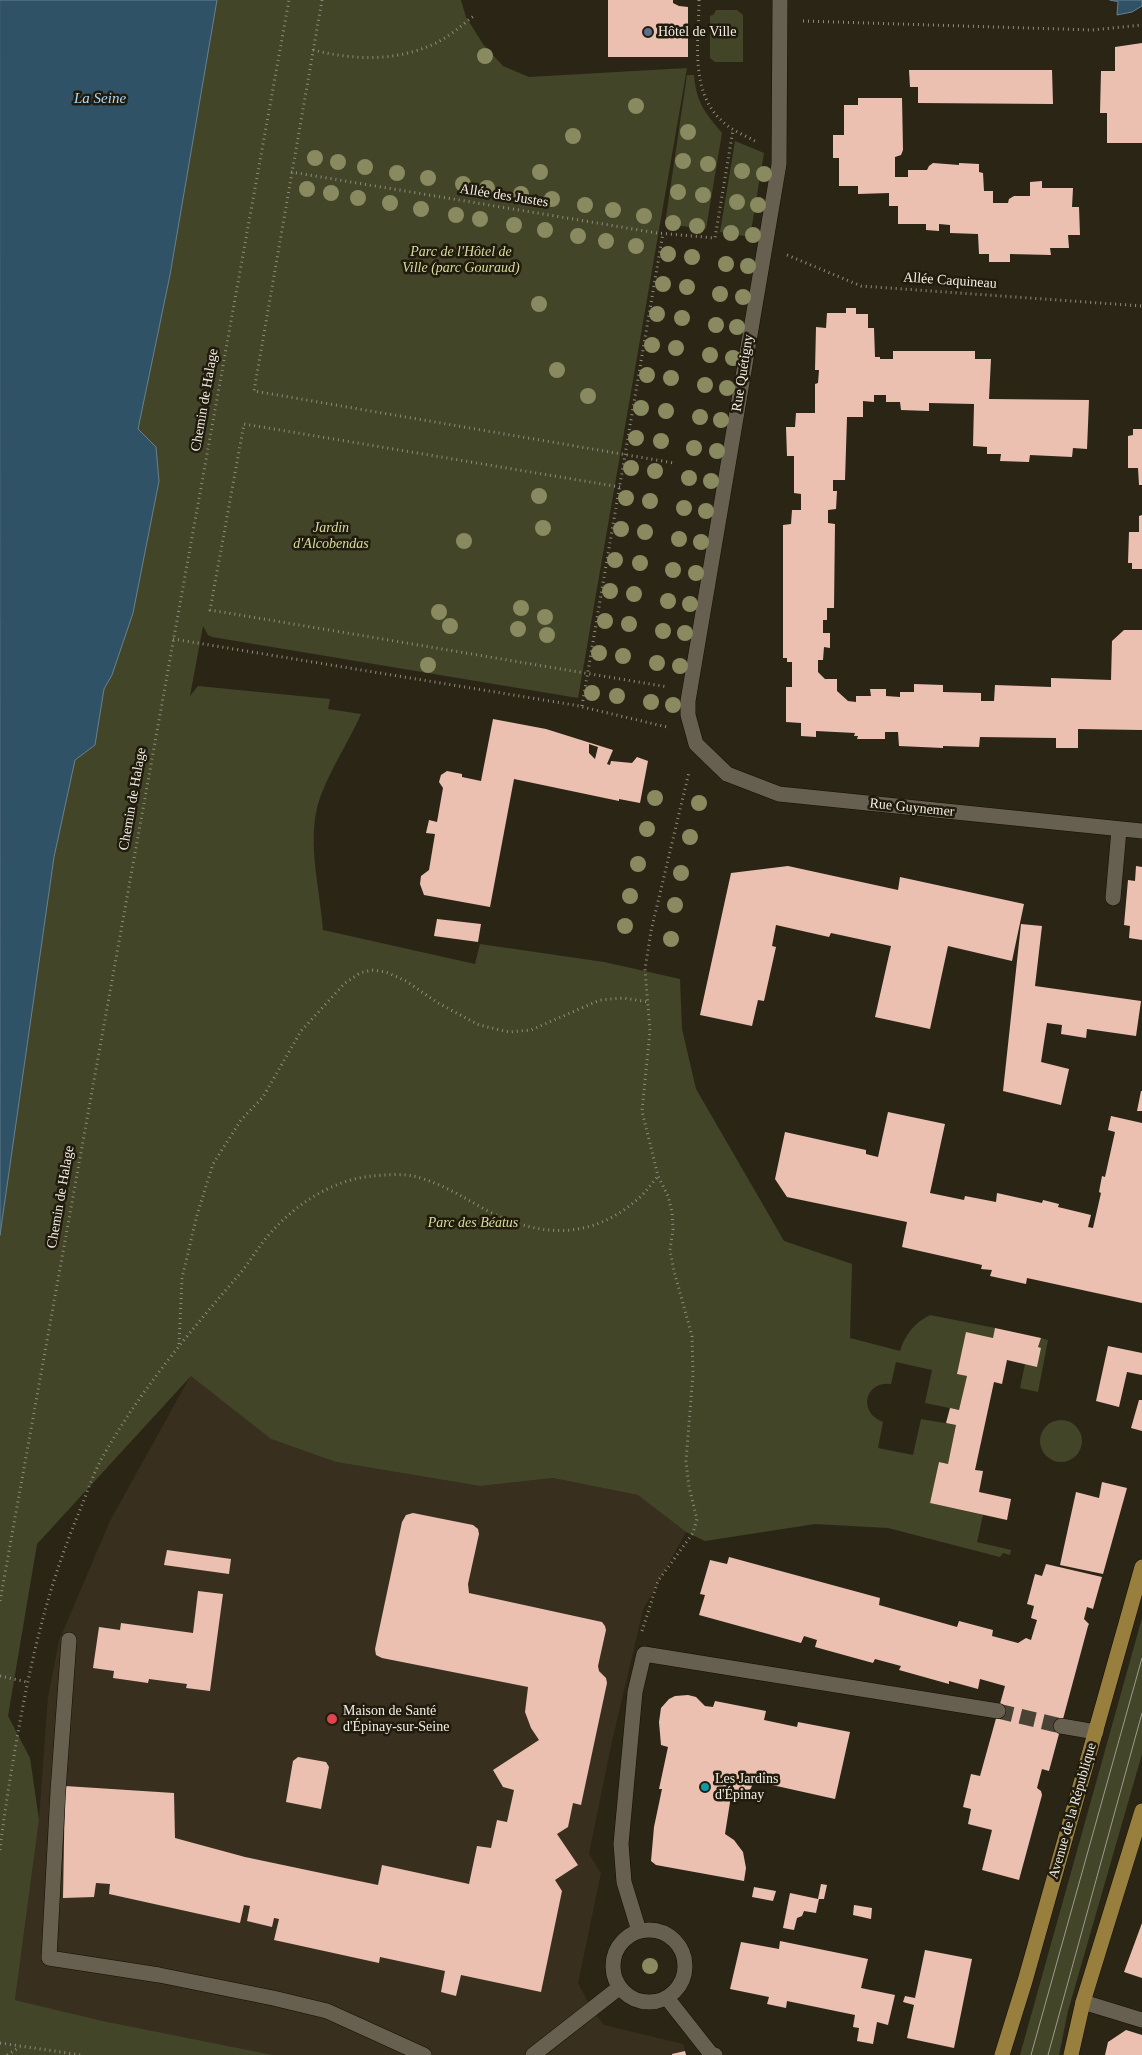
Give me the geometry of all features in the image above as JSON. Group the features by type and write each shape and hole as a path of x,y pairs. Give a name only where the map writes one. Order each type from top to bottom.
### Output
{"main road":[{"name":"Avenue de la République","path":"1002,2055 1025,1982 1142,1567"},
{"path":"1071,2055 1084,2002 1142,1811"}],"street":[{"name":"Rue Quétigny","path":"695,739 688,715 690,690 779,164 780,0"},
{"name":"Rue Guynemer","path":"695,739 727,774 779,794 1142,831"},
{"path":"1113,898 1119,830"},
{"path":"69,1640 58,1791 49,1958 159,1975 327,2011 424,2055"},
{"path":"639,1931 624,1882 620,1844 635,1692 644,1654 998,1711"},
{"path":"1061,1726 1096,1732"},
{"path":"651,1930 662,1932 672,1938 680,1947 684,1958 685,1970 676,1990 667,1998 647,2002 627,1995 615,1977 613,1965 621,1944 629,1936 639,1931 651,1930"},
{"path":"533,2055 620,1987"},
{"path":"667,1998 711,2054 714,2055"},
{"path":"1084,2002 1142,2020"}],"path":[{"name":"Chemin de Halage","path":"0,1601 289,0"},
{"path":"322,0 254,392 674,462"},
{"path":"699,0 700,83 706,100 713,112 733,130 779,153"},
{"path":"313,50 347,58 393,56 433,44 475,15"},
{"path":"780,20 1092,30 1142,25"},
{"name":"Allée des Justes","path":"291,172 663,233 715,238 733,130"},
{"path":"582,706 663,233"},
{"name":"Allée Caquineau","path":"764,245 861,286 1142,306"},
{"path":"620,487 244,424 210,610 690,690"},
{"path":"173,639 582,706 695,739 651,931 645,969 650,1031 642,1111 658,1176 668,1196 672,1212 673,1229 670,1250 692,1336 693,1374 686,1460 689,1487 697,1520 693,1533 658,1581 641,1634 644,1654"},
{"path":"179,1345 182,1278 196,1215 213,1164 241,1120 263,1096 301,1031 345,983 360,973 372,970 386,972 406,981 438,1003 479,1025 509,1032 531,1030 600,1000 623,998 649,1002"},
{"path":"0,1850 3,1820 27,1682 48,1595 72,1528 102,1460 132,1410 179,1345 240,1274 268,1235 304,1201 333,1186 370,1176 414,1175 451,1189 487,1210 515,1223 543,1231 578,1230 610,1218 640,1198 658,1176"},
{"path":"0,1676 27,1682"},
{"path":"0,2043 81,2055"},
{"path":"6,2055 21,2046"}],"shaded area":[{"name":"Maison de Santé d'Épinay-sur-Seine","path":"191,1375 271,1439 336,1462 480,1486 553,1478 639,1495 686,1532 643,1610 612,1741 589,1854 601,1873 578,1983 592,2010 604,2025 683,2044 686,2055 273,2055 103,2021 15,2000 39,1820 48,1697 59,1641 110,1521"}],"green space":[{"path":"217,0 461,0 466,17 483,44 503,66 529,77 687,68 578,698 212,637 208,635 203,626 190,696 198,686 330,699 328,709 361,714 325,784 317,808 314,853 323,930 475,964 480,944 604,962 680,979 682,1029 696,1089 784,1241 852,1264 850,1338 900,1351 911,1330 930,1315 995,1328 993,1338 967,1332 958,1374 967,1376 959,1410 925,1403 932,1370 896,1362 891,1384 882,1384 875,1387 870,1392 867,1405 875,1418 883,1422 878,1448 913,1455 921,1419 956,1425 948,1464 939,1462 930,1503 983,1515 977,1542 1011,1550 1010,1555 1003,1553 1000,1557 888,1528 815,1524 705,1541 686,1532 638,1495 553,1478 480,1486 336,1462 271,1439 191,1376 37,1544 8,1716 30,1758 39,1820 15,2000 103,2021 273,2055 0,2055 0,1235 54,857 75,760 95,745 104,689 112,675 156,447 138,429 170,275"},
{"path":"716,10 737,10 743,15 743,62 715,62 710,58 710,16"},
{"path":"687,75 694,75 702,107 722,133 706,229 665,224"},
{"path":"735,141 764,153 750,237 720,232"},
{"path":"1041,1338 1048,1340 1038,1392 1020,1388 1025,1364 1037,1367 1041,1348 1038,1347"},
{"path":"1065,1420 1073,1423 1079,1429 1082,1441 1079,1453 1073,1459 1057,1462 1049,1459 1043,1453 1040,1437 1043,1429 1049,1423"},
{"path":"1142,1618 1142,1754 1068,2011 1059,2055 1020,2055"}],"water":[{"name":"La Seine","path":"0,0 217,0 170,275 138,429 156,447 159,481 133,613 112,675 104,689 95,745 75,760 54,857 0,1235"},
{"path":"1110,0 1142,0 1142,6 1132,12 1117,15 1118,2"}],"building":[{"name":"Hôtel de Ville","path":"608,0 673,0 673,3 679,6 688,7 688,57 608,57"},
{"path":"1142,43 1142,143 1107,143 1107,113 1100,113 1101,71 1115,71 1115,47"},
{"path":"909,70 1052,70 1053,104 918,103 918,87 910,87"},
{"path":"858,98 902,98 903,150 901,155 895,157 895,177 908,177 908,170 927,170 933,163 979,164 979,172 983,173 984,191 993,191 993,203 1008,203 1009,199 1014,196 1030,196 1030,182 1042,181 1042,188 1073,188 1072,207 1079,207 1080,235 1068,235 1069,248 1050,248 1051,255 1010,254 1010,262 989,262 989,254 979,254 978,234 950,233 950,225 939,224 939,231 926,230 926,224 898,224 898,206 889,206 889,193 858,194 858,186 839,186 839,158 833,158 833,135 844,135 844,105 858,105"},
{"path":"846,308 856,308 856,314 868,314 868,328 874,328 875,357 880,357 880,359 893,359 893,351 975,351 975,359 991,359 989,399 1089,400 1087,449 1073,448 1072,457 1030,455 1029,462 1000,461 1001,454 987,454 987,447 973,446 974,404 929,403 929,411 901,410 900,402 886,402 886,395 874,395 874,402 863,401 863,417 847,417 845,480 833,480 833,491 837,491 836,509 828,510 828,523 835,524 834,608 827,608 827,620 823,620 823,633 830,633 830,648 824,647 823,660 818,660 818,672 825,679 837,679 837,691 848,701 856,702 856,696 871,696 870,689 886,689 886,696 900,697 900,692 914,692 914,684 943,685 943,692 981,693 981,701 994,701 995,685 1051,687 1051,678 1111,680 1112,641 1124,630 1142,630 1142,730 1078,729 1078,748 1056,748 1056,738 980,737 979,747 943,746 943,748 899,746 898,732 885,732 885,739 857,739 858,736 854,736 855,733 816,731 816,737 801,736 801,723 786,722 786,687 792,687 792,662 787,662 787,658 783,658 783,525 791,524 792,510 801,510 801,494 794,493 794,456 787,456 786,427 795,427 796,413 815,413 815,384 818,383 819,370 815,370 816,327 826,328 827,313 846,313"},
{"path":"1133,429 1142,429 1142,485 1139,485 1138,468 1128,468 1128,436 1133,435"},
{"path":"1142,515 1142,569 1132,569 1132,563 1128,563 1129,532 1139,532 1139,516"},
{"path":"493,719 546,729 613,750 607,764 610,765 611,761 632,763 637,757 648,761 640,803 619,799 619,801 514,779 490,907 424,895 420,884 421,876 429,870 435,834 426,833 429,820 437,822 443,788 439,782 441,775 447,771 462,774 462,777 481,781","holes":["589,744 598,747 595,759 589,753"]},
{"path":"788,866 898,890 900,877 1024,904 1012,961 948,946 930,1029 875,1017 891,946 831,933 829,937 776,925 772,946 776,947 764,1001 758,1000 752,1026 700,1015 731,873"},
{"path":"1136,866 1142,867 1142,940 1129,938 1130,926 1124,925 1128,880 1135,881"},
{"path":"437,919 481,924 478,942 434,936"},
{"path":"1021,924 1042,926 1035,986 1141,1001 1136,1036 1087,1029 1086,1038 1061,1034 1062,1025 1047,1023 1041,1062 1069,1069 1061,1105 1003,1091"},
{"path":"1141,1091 1142,1111 1137,1111"},
{"path":"888,1112 945,1124 930,1193 964,1200 965,1196 996,1202 997,1193 1042,1203 1043,1200 1059,1204 1058,1207 1091,1215 1088,1227 1093,1228 1101,1193 1099,1192 1102,1176 1105,1177 1115,1132 1108,1130 1111,1116 1142,1123 1142,1303 1027,1278 1026,1284 990,1276 992,1270 981,1269 982,1265 902,1247 907,1222 787,1197 775,1179 785,1132 866,1150 866,1154 878,1157"},
{"path":"995,1328 1041,1338 1038,1347 1041,1348 1037,1367 1007,1360 1002,1384 994,1382 975,1470 983,1471 979,1492 1011,1499 1007,1520 930,1503 939,1462 948,1464 956,1425 946,1423 950,1408 959,1410 967,1376 957,1374 966,1332 993,1338"},
{"path":"1108,1346 1142,1353 1142,1375 1127,1372 1119,1407 1096,1401"},
{"path":"1139,1400 1142,1400 1142,1431 1131,1428"},
{"path":"1102,1482 1127,1488 1103,1574 1060,1565 1076,1492 1099,1498"},
{"path":"413,1513 473,1525 478,1529 479,1534 468,1584 469,1593 602,1622 605,1626 606,1630 598,1666 607,1683 581,1805 573,1803 568,1827 557,1834 578,1865 555,1880 562,1891 541,1992 461,1975 456,1996 441,1992 445,1971 380,1957 379,1963 274,1940 279,1919 274,1918 272,1927 247,1921 250,1906 244,1905 240,1923 109,1894 110,1884 96,1883 94,1897 63,1898 65,1786 174,1793 175,1838 245,1857 378,1885 382,1865 469,1884 477,1846 491,1848 497,1820 507,1822 514,1790 503,1787 493,1770 539,1740 531,1728 525,1712 528,1687 382,1658 376,1655 375,1649 402,1522 406,1515"},
{"path":"167,1550 231,1559 229,1574 164,1565"},
{"path":"729,1557 880,1598 879,1605 957,1627 959,1621 993,1630 992,1636 1018,1643 1026,1638 1031,1640 1037,1620 1031,1618 1034,1606 1027,1604 1035,1574 1042,1576 1046,1564 1102,1577 1093,1609 1087,1607 1084,1619 1089,1624 1049,1771 1042,1769 1037,1788 1041,1791 1042,1795 1019,1880 982,1870 992,1830 968,1824 971,1809 963,1807 971,1774 980,1776 1005,1686 980,1679 978,1689 949,1681 949,1684 899,1670 901,1666 875,1659 873,1663 815,1647 817,1640 804,1636 801,1643 699,1615 705,1595 700,1594 710,1560 727,1564"},
{"path":"198,1591 223,1594 210,1691 186,1688 187,1684 149,1679 148,1683 113,1678 114,1671 93,1668 99,1627 120,1630 121,1623 193,1633"},
{"name":"Les Jardins d'Épinay","path":"688,1695 696,1697 705,1706 713,1707 715,1701 766,1711 764,1720 797,1727 798,1722 850,1732 835,1799 754,1781 746,1794 731,1796 725,1834 734,1840 743,1852 746,1868 744,1881 656,1865 651,1861 654,1827 662,1789 659,1789 668,1747 661,1745 659,1722 661,1708 669,1699 675,1696"},
{"path":"298,1757 326,1762 329,1767 321,1809 286,1802 293,1761"},
{"path":"821,1884 827,1885 824,1899 819,1899 816,1913 804,1911 802,1916 797,1918 794,1930 783,1928 790,1893 818,1899"},
{"path":"754,1887 776,1891 773,1901 752,1897"},
{"path":"854,1905 872,1908 871,1919 853,1915"},
{"path":"1142,1923 1142,1978 1124,1972"},
{"path":"780,1941 868,1959 861,1988 895,1995 888,2025 877,2022 873,2044 857,2041 859,2028 853,2027 855,2015 787,2001 786,2008 767,2004 769,1997 730,1989 741,1942 779,1949"},
{"path":"925,1950 972,1959 954,2048 907,2038 914,2005 903,2002 905,1996 915,1998"},
{"path":"1126,2030 1142,2035 1142,2055 1105,2055 1108,2042"},
{"path":"685,2051 686,2055 672,2055 672,2054"}],"tunnel":[{"path":"998,1711 1061,1726"}],"tram line":[{"path":"1031,2055 1142,1658"},
{"path":"1048,2055 1142,1713"}],"place":[{"name":"Hôtel de Ville","path":"648,32"},
{"name":"Maison de Santé d'Épinay-sur-Seine","path":"332,1719"},
{"name":"Les Jardins d'Épinay","path":"705,1787"}],"park label":[{"name":"Parc de l'Hôtel de Ville (parc Gouraud)","path":"461,260"},
{"name":"Jardin d'Alcobendas","path":"331,536"},
{"name":"Parc des Béatus","path":"473,1223"}]}
